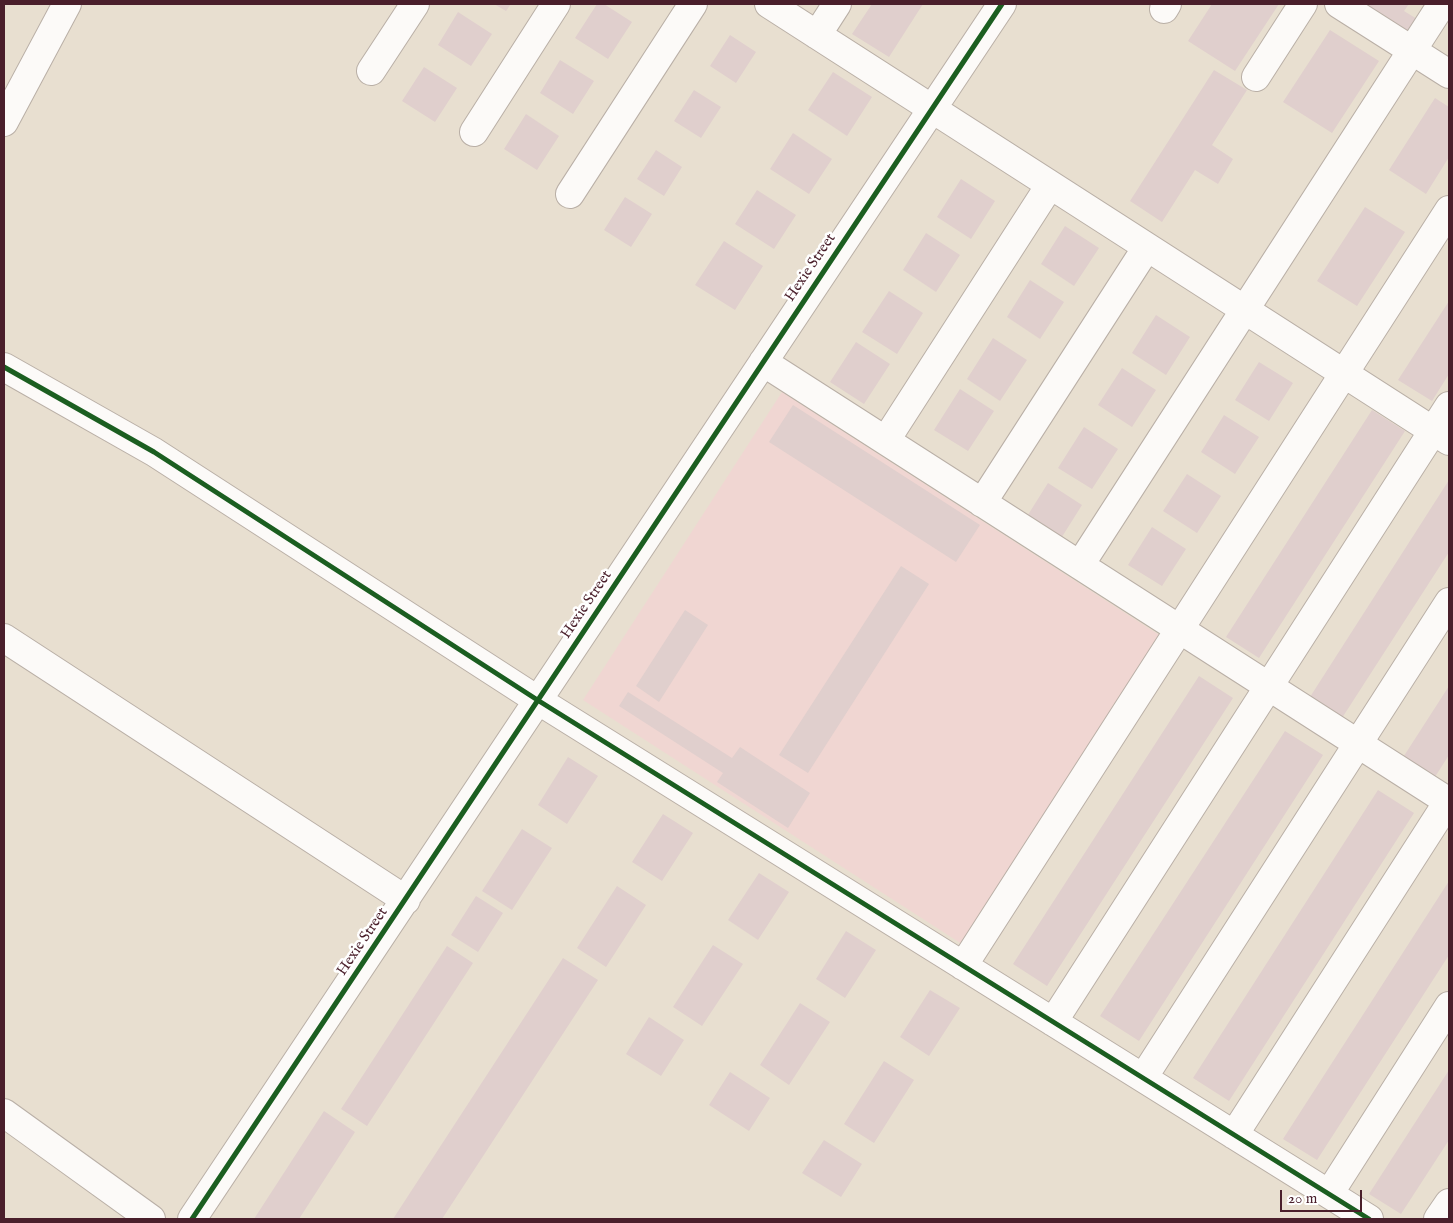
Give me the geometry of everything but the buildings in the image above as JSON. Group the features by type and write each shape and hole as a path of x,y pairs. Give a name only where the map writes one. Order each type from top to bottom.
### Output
{"street":[{"path":"4,122 66,4"},
{"path":"371,71 415,4"},
{"path":"474,132 556,4"},
{"path":"570,194 693,4"},
{"path":"769,4 1441,435"},
{"path":"817,35 837,4"},
{"name":"Hexie Street","path":"192,1219 1002,4"},
{"path":"1256,77 1304,4"},
{"path":"1339,4 1449,74"},
{"path":"1080,565 1442,4"},
{"path":"886,440 1050,185"},
{"path":"962,966 1449,210"},
{"path":"982,503 1147,247"},
{"path":"763,362 1449,801 1234,1135"},
{"path":"4,367 154,452 539,701 1369,1219"},
{"path":"1053,1022 1269,687 1441,435 1449,406"},
{"path":"1143,1078 1449,602"},
{"path":"4,638 406,900"},
{"path":"1329,1194 1449,1006"},
{"path":"4,1113 151,1219"},
{"path":"1438,1219 1449,1202"}],"shaded area":[{"path":"782,392 1164,638 965,946 583,700"}],"cycle path":[{"path":"192,1219 1002,4"},
{"path":"4,367 154,452 539,701 1369,1219"}]}
